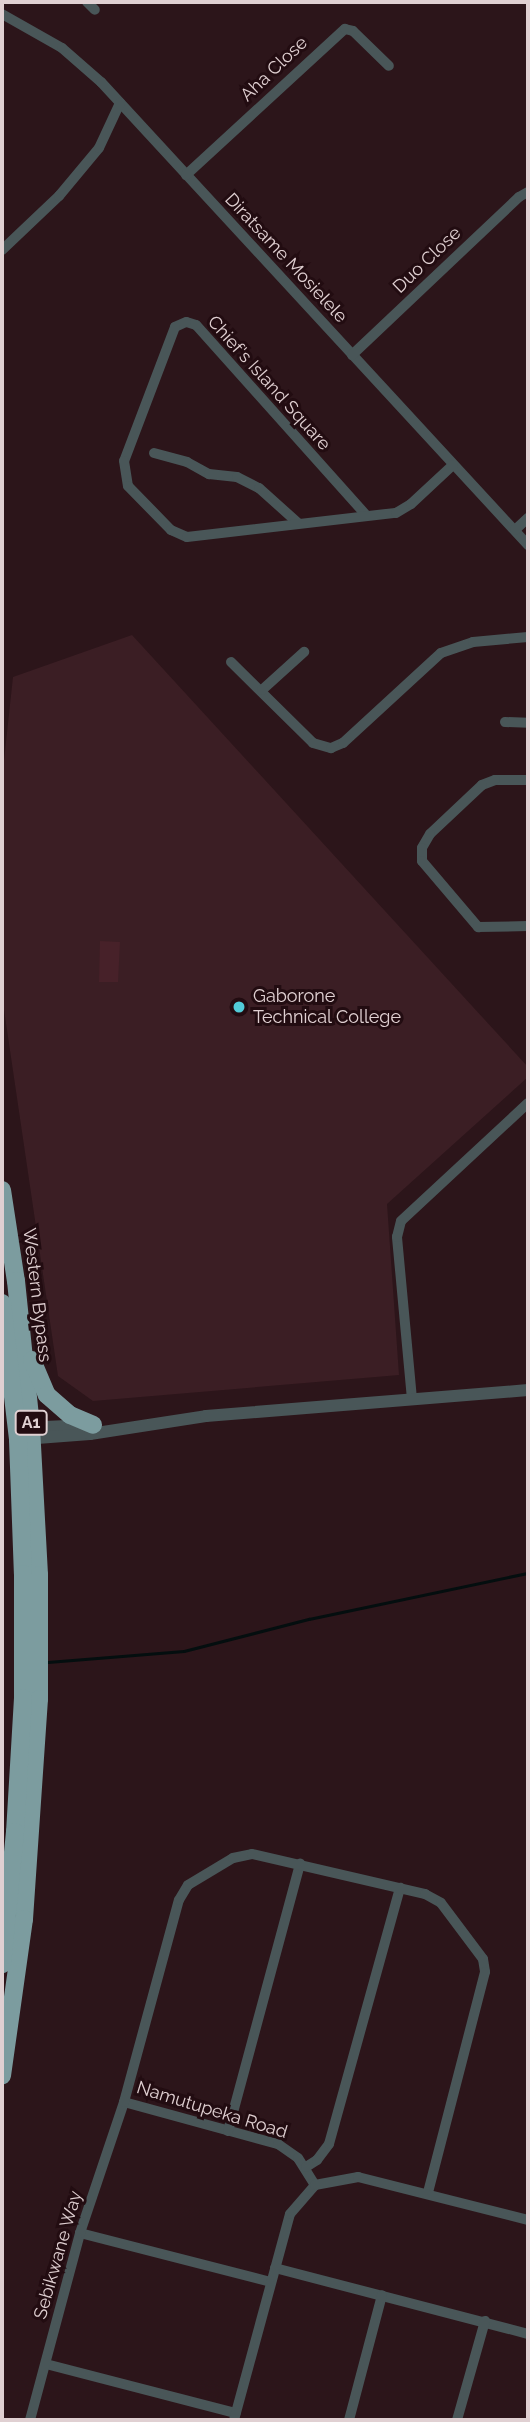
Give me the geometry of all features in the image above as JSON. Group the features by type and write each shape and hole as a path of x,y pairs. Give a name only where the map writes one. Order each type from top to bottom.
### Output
{"highway":[{"name":"Western Bypass","path":"2,1190 16,1282 25,1433 39,1575 39,1699 24,1919 2,2075"},
{"path":"16,1282 34,1369 40,1383 57,1406 93,1425"},
{"name":"Western Bypass","path":"2,1303 25,1433 23,1698 15,1832 2,1964"}],"street":[{"name":"Diratsame Mosielele","path":"2,14 62,48 120,103 528,545"},
{"name":"Aha Close","path":"186,176 345,29 353,31 389,66"},
{"path":"2,250 59,196 99,148 120,103"},
{"name":"Duo Close","path":"352,355 519,197 528,192"},
{"name":"Chief's Island Square","path":"366,515 196,325 186,322 176,327 124,461 128,486 171,530 187,537 396,513 453,465"},
{"path":"154,453 187,462 209,474 237,477 259,488 298,523"},
{"path":"515,530 528,518"},
{"path":"231,662 313,743 331,748 343,743 440,653 473,642 528,638"},
{"path":"262,690 304,652"},
{"path":"505,722 528,723"},
{"path":"528,780 495,780 482,785 430,834 422,848 422,861 478,927 528,926"},
{"path":"412,1399 397,1237 401,1221 528,1103"},
{"path":"25,1433 90,1434 117,1427 206,1416 528,1390"},
{"path":"25,1433 93,1425 117,1427"},
{"name":"Sebikwane Way","path":"30,2420 80,2233 124,2102 179,1900 188,1885 244,1854 300,1864 400,1888 441,1903 485,1965 428,2192"},
{"path":"228,2131 300,1864"},
{"path":"306,2167 317,2160 329,2144 400,1888"},
{"name":"Namutupeka Road","path":"124,2102 278,2144 306,2167 315,2185"},
{"path":"46,2364 235,2417 290,2214 315,2185 358,2177 428,2192 528,2220"},
{"path":"80,2233 271,2283"},
{"path":"275,2268 528,2334"},
{"path":"349,2420 382,2295"},
{"path":"457,2420 485,2321"}],"shaded area":[{"name":"Gaborone Technical College","path":"132,635 528,1067 528,1077 387,1204 399,1375 93,1401 58,1376 2,996 2,779 13,677"},
{"path":"100,941 120,942 118,982 99,982"}],"waterway":[{"path":"48,1662 184,1651 309,1619 528,1573"}],"place":[{"name":"Gaborone Technical College","path":"239,1007"}]}
